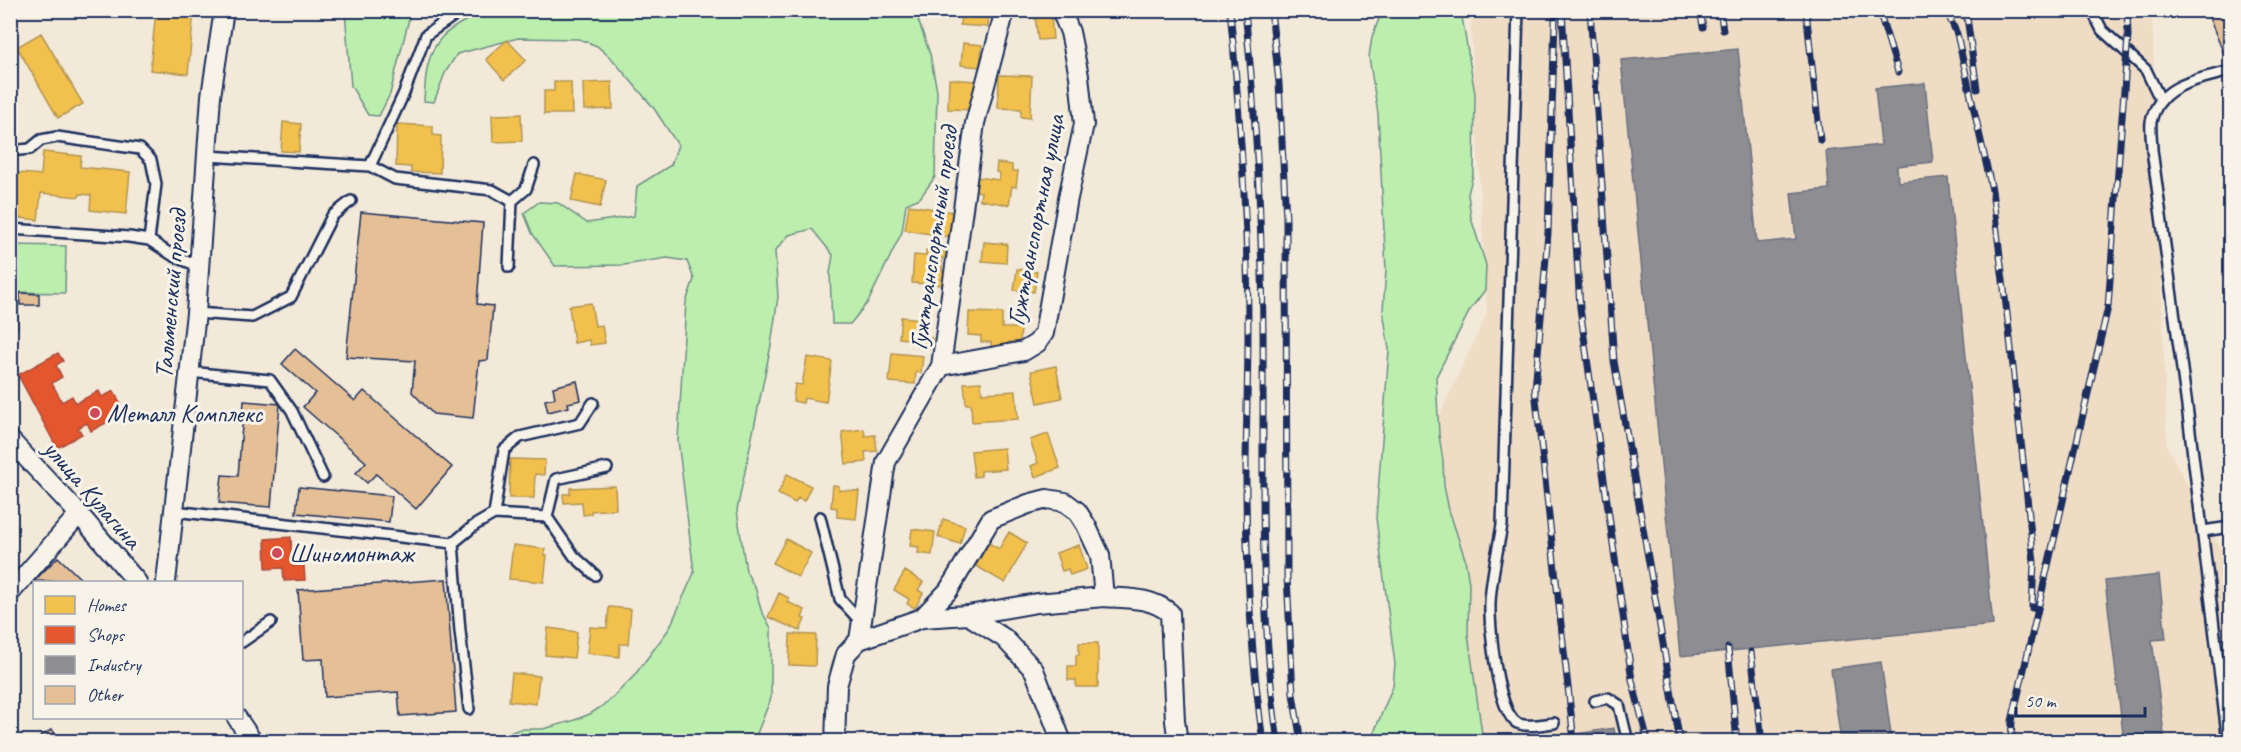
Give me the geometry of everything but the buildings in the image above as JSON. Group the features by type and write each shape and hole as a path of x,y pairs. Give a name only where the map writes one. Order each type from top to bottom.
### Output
{"street":[{"name":"Тальменский проезд","path":"166,581 196,313 211,96 224,10"},
{"name":"Гужтранспортный проезд","path":"835,741 837,686 846,654 861,632 886,462 941,366 975,123 1005,10"},
{"name":"Гужтранспортная улица","path":"941,366 1024,351 1037,343 1044,333 1068,198 1084,124 1075,54 1062,10"},
{"name":"улица Кулагина","path":"10,440 79,514 135,581"},
{"path":"922,618 948,591 991,519 1047,499 1065,502 1077,511 1086,525 1100,555 1104,597"},
{"path":"10,593 79,514"},
{"path":"861,632 922,618 968,615 1037,603 1104,597 1147,600 1160,605 1170,613 1178,741"},
{"path":"968,615 1004,638 1034,669 1062,741"},
{"path":"238,719 253,741"}],"lane":[{"path":"370,166 404,93 426,35 462,10"},
{"path":"1518,10 1502,525 1490,602 1492,641 1504,705 1517,723 1528,726 1554,723"},
{"path":"2092,10 2102,30 2146,70 2161,101"},
{"path":"2228,741 2203,531 2152,150 2151,123 2156,107 2168,93 2178,86 2230,71"},
{"path":"10,151 30,149 40,140 57,137 140,149 151,160 156,184 149,240"},
{"path":"208,156 370,166 395,179 492,190 512,201"},
{"path":"509,267 512,201 526,189 534,165"},
{"path":"196,313 252,317 291,297 332,216 351,201"},
{"path":"10,229 149,240 172,255 200,267"},
{"path":"189,372 270,380 292,411 323,477"},
{"path":"494,514 504,450 520,437 580,423 593,403"},
{"path":"595,575 574,556 547,517 556,479 607,468"},
{"path":"174,511 453,543 475,525 494,514 547,517"},
{"path":"820,517 840,599 861,632"},
{"path":"2203,531 2230,527"},
{"path":"453,543 469,709"},
{"path":"243,641 270,622"},
{"path":"1595,701 1608,698 1619,705 1628,741"}],"shaded area":[{"path":"1470,11 2152,11 2167,446 2230,566 2230,741 1478,741 1437,421 1487,313"}],"green space":[{"path":"345,11 411,11 390,94 379,116 368,115 351,86"},
{"path":"482,11 915,11 930,54 937,91 935,177 920,198 906,204 902,232 868,302 850,324 832,324 830,273 833,255 812,229 789,235 775,251 778,297 771,345 737,510 746,571 756,590 761,610 771,628 771,698 754,741 497,741 502,736 520,729 543,729 572,721 590,714 607,703 634,676 669,629 694,573 678,440 686,302 694,279 687,261 667,258 624,265 555,266 532,233 524,213 539,202 558,203 587,223 634,216 637,186 671,165 678,145 653,107 613,60 597,46 579,39 518,38 457,54 445,73 434,102 424,101 427,68 437,44 451,29"},
{"path":"1382,11 1461,11 1475,94 1474,171 1468,194 1471,218 1486,265 1485,290 1470,310 1436,377 1444,486 1449,510 1465,559 1469,583 1468,634 1483,741 1375,741 1375,730 1393,686 1395,664 1376,518 1389,350 1383,310 1386,270 1378,114 1369,57 1372,37"},
{"path":"11,245 66,246 65,293 11,292"},
{"path":"11,299 18,300 18,329 11,328"}],"railway":[{"path":"1230,10 1247,249 1248,577 1252,643 1263,742"},
{"path":"1245,10 1260,209 1267,639 1278,742"},
{"path":"1271,10 1279,83 1286,219 1287,576 1293,694 1301,742"},
{"path":"1562,10 1580,308 1632,680 1648,742"},
{"path":"1590,10 1614,361 1680,742"},
{"path":"1700,10 1703,27"},
{"path":"1720,10 1723,30"},
{"path":"1806,10 1820,140"},
{"path":"1879,10 1898,72"},
{"path":"1946,10 1957,34 1992,190 2034,562 2032,608"},
{"path":"1966,10 1977,89"},
{"path":"2011,742 2012,721 2108,307 2128,36 2127,10"},
{"path":"1555,19 1548,233 1535,390 1574,741"},
{"path":"1728,648 1737,742"},
{"path":"1751,652 1762,742"}],"place":[{"name":"Металл Комплекс","path":"95,413"},
{"name":"Шиномонтаж","path":"277,553"}]}
